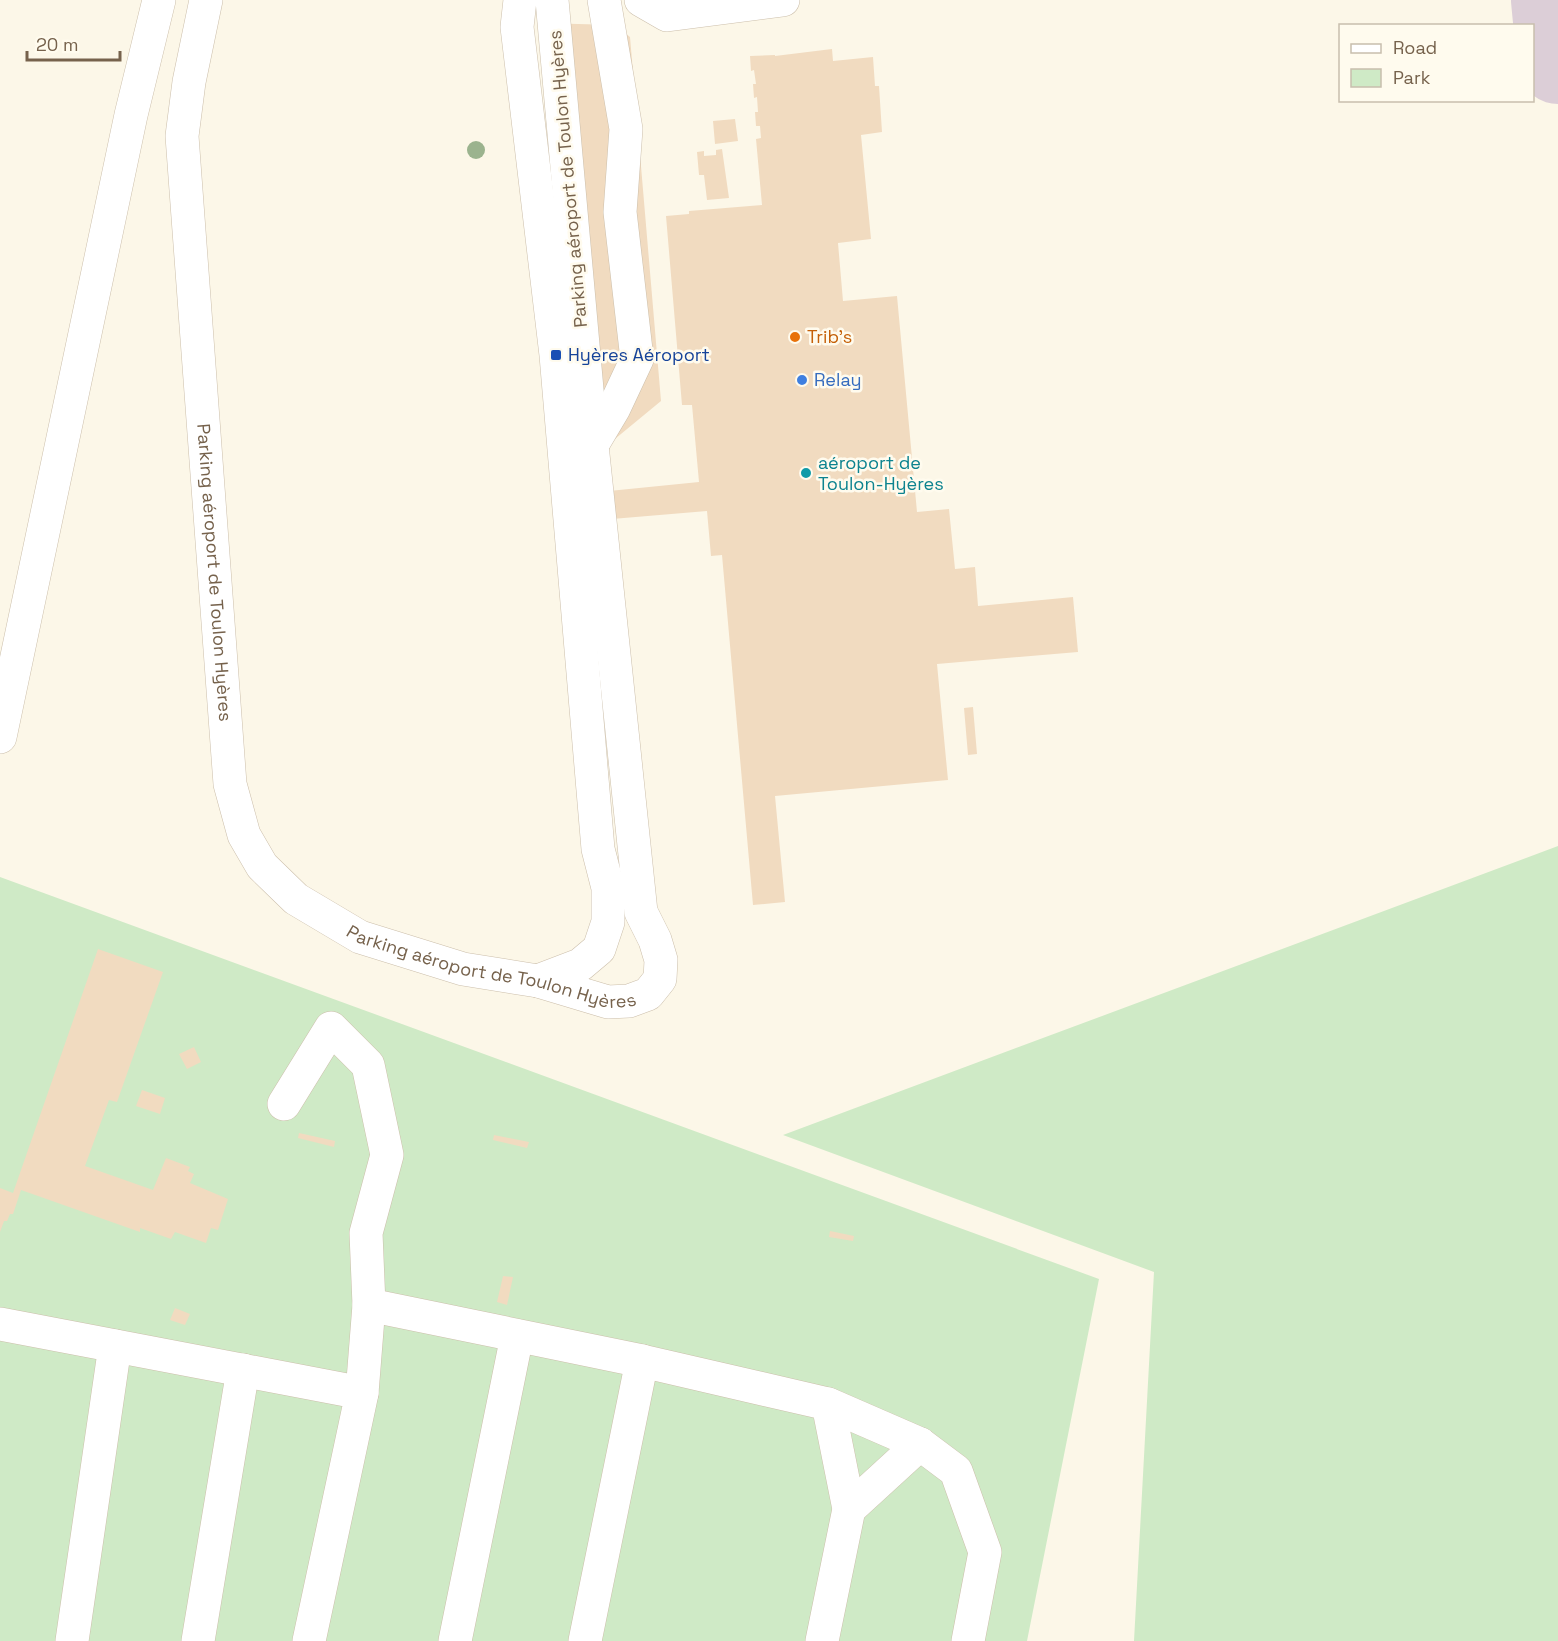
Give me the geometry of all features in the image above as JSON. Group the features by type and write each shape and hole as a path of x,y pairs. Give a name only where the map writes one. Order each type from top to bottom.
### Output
{"lane":[{"path":"0,738 131,115 159,0"},
{"name":"Parking aéroport de Toulon Hyères","path":"206,0 189,82 182,136 229,773 244,836 262,866 296,899 360,937 463,969 538,981 608,1002 629,1001 648,994 660,979 661,960 655,940 641,912 592,445 553,12"},
{"path":"520,0 517,27 556,356 598,849 609,888 608,922 599,949 580,965 538,981"},
{"path":"592,445 614,408 637,359 620,212 626,129 604,0"},
{"path":"641,0 667,15 783,0"},
{"path":"284,1104 331,1028 368,1065 387,1155 366,1233 369,1305 362,1393 309,1641"},
{"path":"369,1305 642,1361 828,1404 920,1444 956,1471 985,1552 968,1641"},
{"path":"0,1324 362,1393"},
{"path":"455,1641 517,1336"},
{"path":"72,1641 115,1346"},
{"path":"585,1641 642,1361"},
{"path":"198,1641 243,1370"},
{"path":"822,1641 849,1509 828,1404"},
{"path":"849,1509 920,1444"}],"green space":[{"path":"1558,846 1558,1641 1134,1641 1154,1272 783,1135"},
{"path":"0,877 1099,1279 1027,1641 0,1641"}],"building":[{"name":"aéroport de Toulon-Hyères","path":"541,23 615,25 630,37 661,401 604,448 609,491 699,482 692,405 682,405 666,216 689,214 689,211 762,205 756,139 761,138 760,126 756,126 757,97 754,98 753,84 756,84 754,70 751,71 750,56 775,56 832,49 833,61 873,57 875,86 879,86 882,132 861,135 871,239 838,243 843,301 897,296 917,512 949,509 955,569 975,567 978,606 1073,597 1078,652 937,664 948,780 775,796 785,902 753,905 722,555 711,556 707,511 612,519 569,265"},
{"path":"735,119 738,141 715,144 713,121"},
{"path":"722,149 729,198 707,200 704,175 699,175 697,152 704,151 704,156 716,155 716,150"},
{"path":"973,707 977,754 968,755 964,708"},
{"path":"98,949 163,972 117,1102 109,1100 85,1166 153,1190 166,1158 190,1167 188,1171 194,1174 190,1183 228,1199 218,1230 211,1228 206,1243 175,1232 171,1239 140,1228 140,1232 21,1190 13,1214 10,1214 7,1221 4,1221 0,1232 0,1188 13,1193"},
{"path":"194,1047 201,1062 187,1069 179,1054"},
{"path":"142,1090 165,1098 160,1114 136,1106"},
{"path":"299,1133 335,1141 334,1147 298,1138"},
{"path":"494,1135 529,1142 527,1148 493,1140"},
{"path":"830,1231 854,1236 853,1241 829,1237"},
{"path":"503,1276 513,1277 507,1305 497,1302"},
{"path":"175,1308 190,1314 185,1325 170,1320"}],"taxiway":[{"path":"1552,0 1558,63"}],"place":[{"name":"Trib's","path":"795,337"},
{"name":"Hyères Aéroport","path":"556,355"},
{"name":"Relay","path":"802,380"},
{"name":"aéroport de Toulon-Hyères","path":"806,473"}]}
